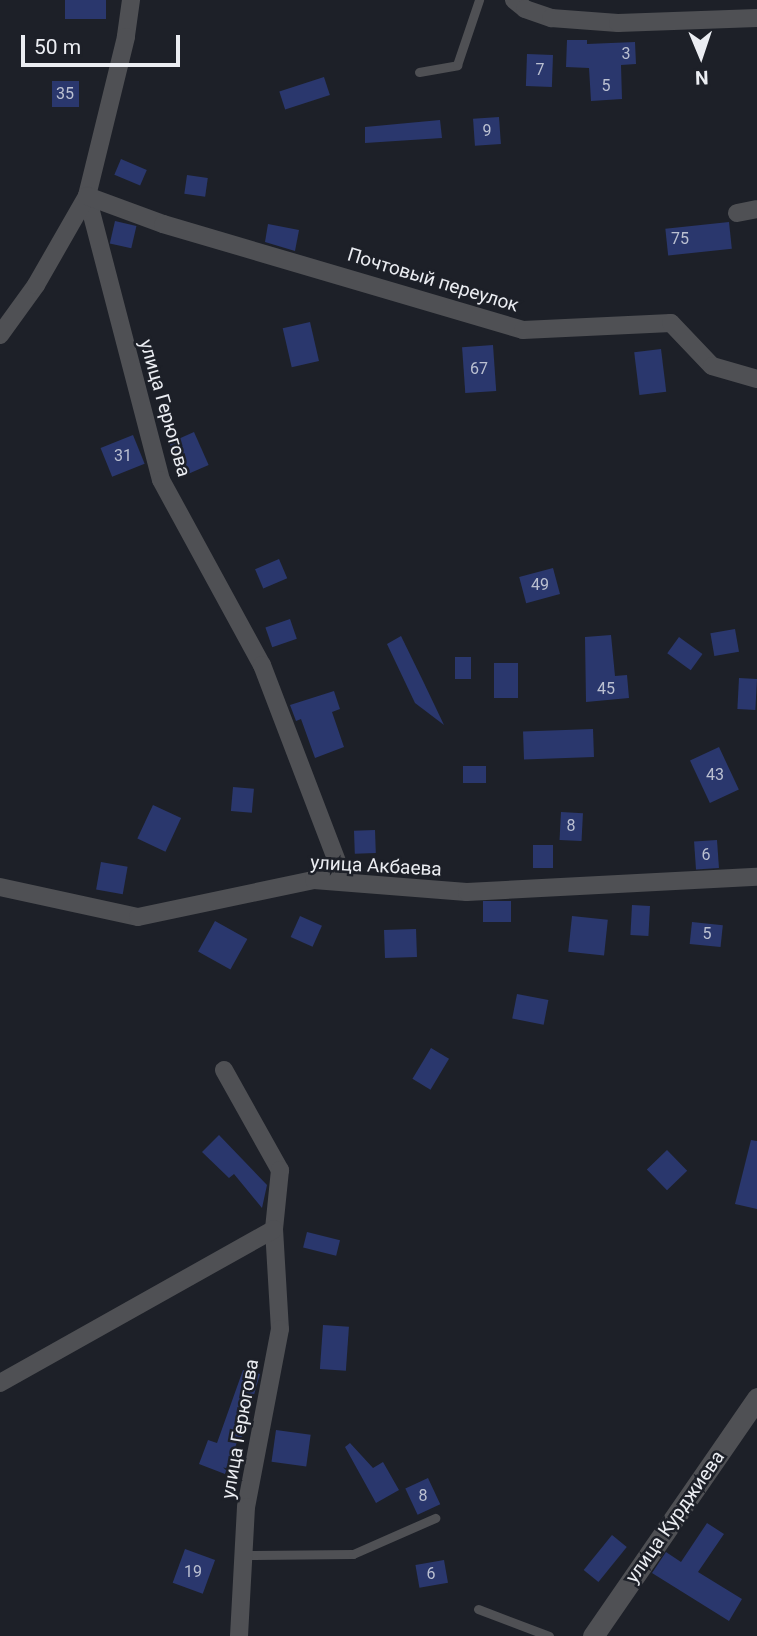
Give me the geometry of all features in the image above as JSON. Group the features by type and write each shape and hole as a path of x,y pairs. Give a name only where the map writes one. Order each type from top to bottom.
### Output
{"street":[{"name":"улица Герюгова","path":"131,0 126,37 87,196 161,480 262,665 345,883"},
{"path":"514,0 525,9 551,19 618,23 757,18"},
{"path":"0,335 36,285 87,196"},
{"name":"Почтовый переулок","path":"87,196 163,224 523,330 671,323 712,366 757,379"},
{"path":"737,213 757,209"},
{"name":"улица Акбаева","path":"0,887 138,917 314,880 467,892 757,877"},
{"name":"улица Герюгова","path":"224,1070 280,1170 274,1229 280,1329 246,1507 239,1636"},
{"path":"0,1383 274,1229"},
{"name":"улица Курджиева","path":"593,1636 757,1398"}],"lane":[{"path":"419,72 457,65 480,0"},
{"path":"245,1555 353,1554 435,1518"},
{"path":"478,1609 549,1636"}],"building":[{"path":"65,0 106,0 106,19 65,19"},
{"path":"567,40 587,40 587,44 635,42 636,64 621,65 622,99 591,101 589,68 566,67"},
{"path":"527,54 553,55 552,87 526,86"},
{"path":"324,77 330,95 285,110 279,92"},
{"path":"52,81 79,81 79,107 52,107"},
{"path":"499,117 501,144 475,146 473,119"},
{"path":"440,120 442,138 365,143 365,127"},
{"path":"121,159 147,170 140,186 114,175"},
{"path":"187,175 208,178 205,197 184,194"},
{"path":"115,221 136,226 131,248 110,243"},
{"path":"729,222 732,249 668,256 665,229"},
{"path":"268,224 299,230 295,251 265,242"},
{"path":"310,322 319,361 292,367 283,328"},
{"path":"493,345 496,391 465,393 462,347"},
{"path":"661,349 666,392 639,395 634,352"},
{"path":"194,432 209,465 184,476 169,443"},
{"path":"133,435 145,464 112,477 101,448"},
{"path":"279,559 287,578 263,588 255,569"},
{"path":"553,568 560,594 526,603 519,577"},
{"path":"290,619 297,639 272,647 265,627"},
{"path":"735,629 739,652 714,656 710,633"},
{"path":"611,635 615,676 627,675 629,698 586,702 585,637"},
{"path":"401,636 444,725 415,703 387,644"},
{"path":"679,637 702,654 691,670 667,653"},
{"path":"455,657 471,657 471,679 455,679"},
{"path":"494,663 518,663 518,698 494,698"},
{"path":"739,678 757,679 755,710 737,709"},
{"path":"334,691 340,709 332,712 344,747 315,758 301,719 296,721 290,705"},
{"path":"593,729 594,757 524,759 523,731"},
{"path":"719,747 739,790 710,803 690,761"},
{"path":"463,766 486,766 486,783 463,783"},
{"path":"233,787 254,789 252,813 231,811"},
{"path":"153,805 181,818 165,852 137,839"},
{"path":"561,812 583,813 582,841 560,840"},
{"path":"375,830 376,853 355,854 354,831"},
{"path":"717,840 719,868 696,870 694,842"},
{"path":"533,845 553,845 553,868 533,868"},
{"path":"101,862 128,867 123,894 96,890"},
{"path":"483,901 511,901 511,922 483,922"},
{"path":"632,905 650,906 648,936 630,935"},
{"path":"300,916 322,926 313,947 291,937"},
{"path":"572,916 608,920 604,956 568,952"},
{"path":"215,921 247,939 230,970 198,952"},
{"path":"692,922 723,925 721,947 690,944"},
{"path":"416,929 417,957 385,958 384,930"},
{"path":"517,994 548,1000 544,1025 512,1019"},
{"path":"431,1048 449,1059 430,1090 412,1079"},
{"path":"219,1135 267,1185 262,1208 234,1174 229,1178 202,1152"},
{"path":"751,1140 757,1141 757,1209 735,1204"},
{"path":"667,1150 687,1171 667,1190 647,1169"},
{"path":"307,1232 340,1240 336,1256 303,1248"},
{"path":"323,1325 349,1327 346,1371 320,1369"},
{"path":"243,1370 260,1374 242,1437 239,1437 225,1474 199,1464 208,1440 217,1443"},
{"path":"276,1430 311,1435 306,1467 272,1462"},
{"path":"350,1443 373,1468 383,1462 399,1490 376,1503 345,1447"},
{"path":"428,1478 440,1504 418,1515 405,1489"},
{"path":"707,1523 724,1534 698,1572 742,1599 729,1621 652,1573 666,1552 681,1562"},
{"path":"612,1535 627,1547 598,1582 584,1570"},
{"path":"185,1549 215,1560 203,1594 173,1583"},
{"path":"444,1560 448,1583 419,1588 415,1565"}]}
